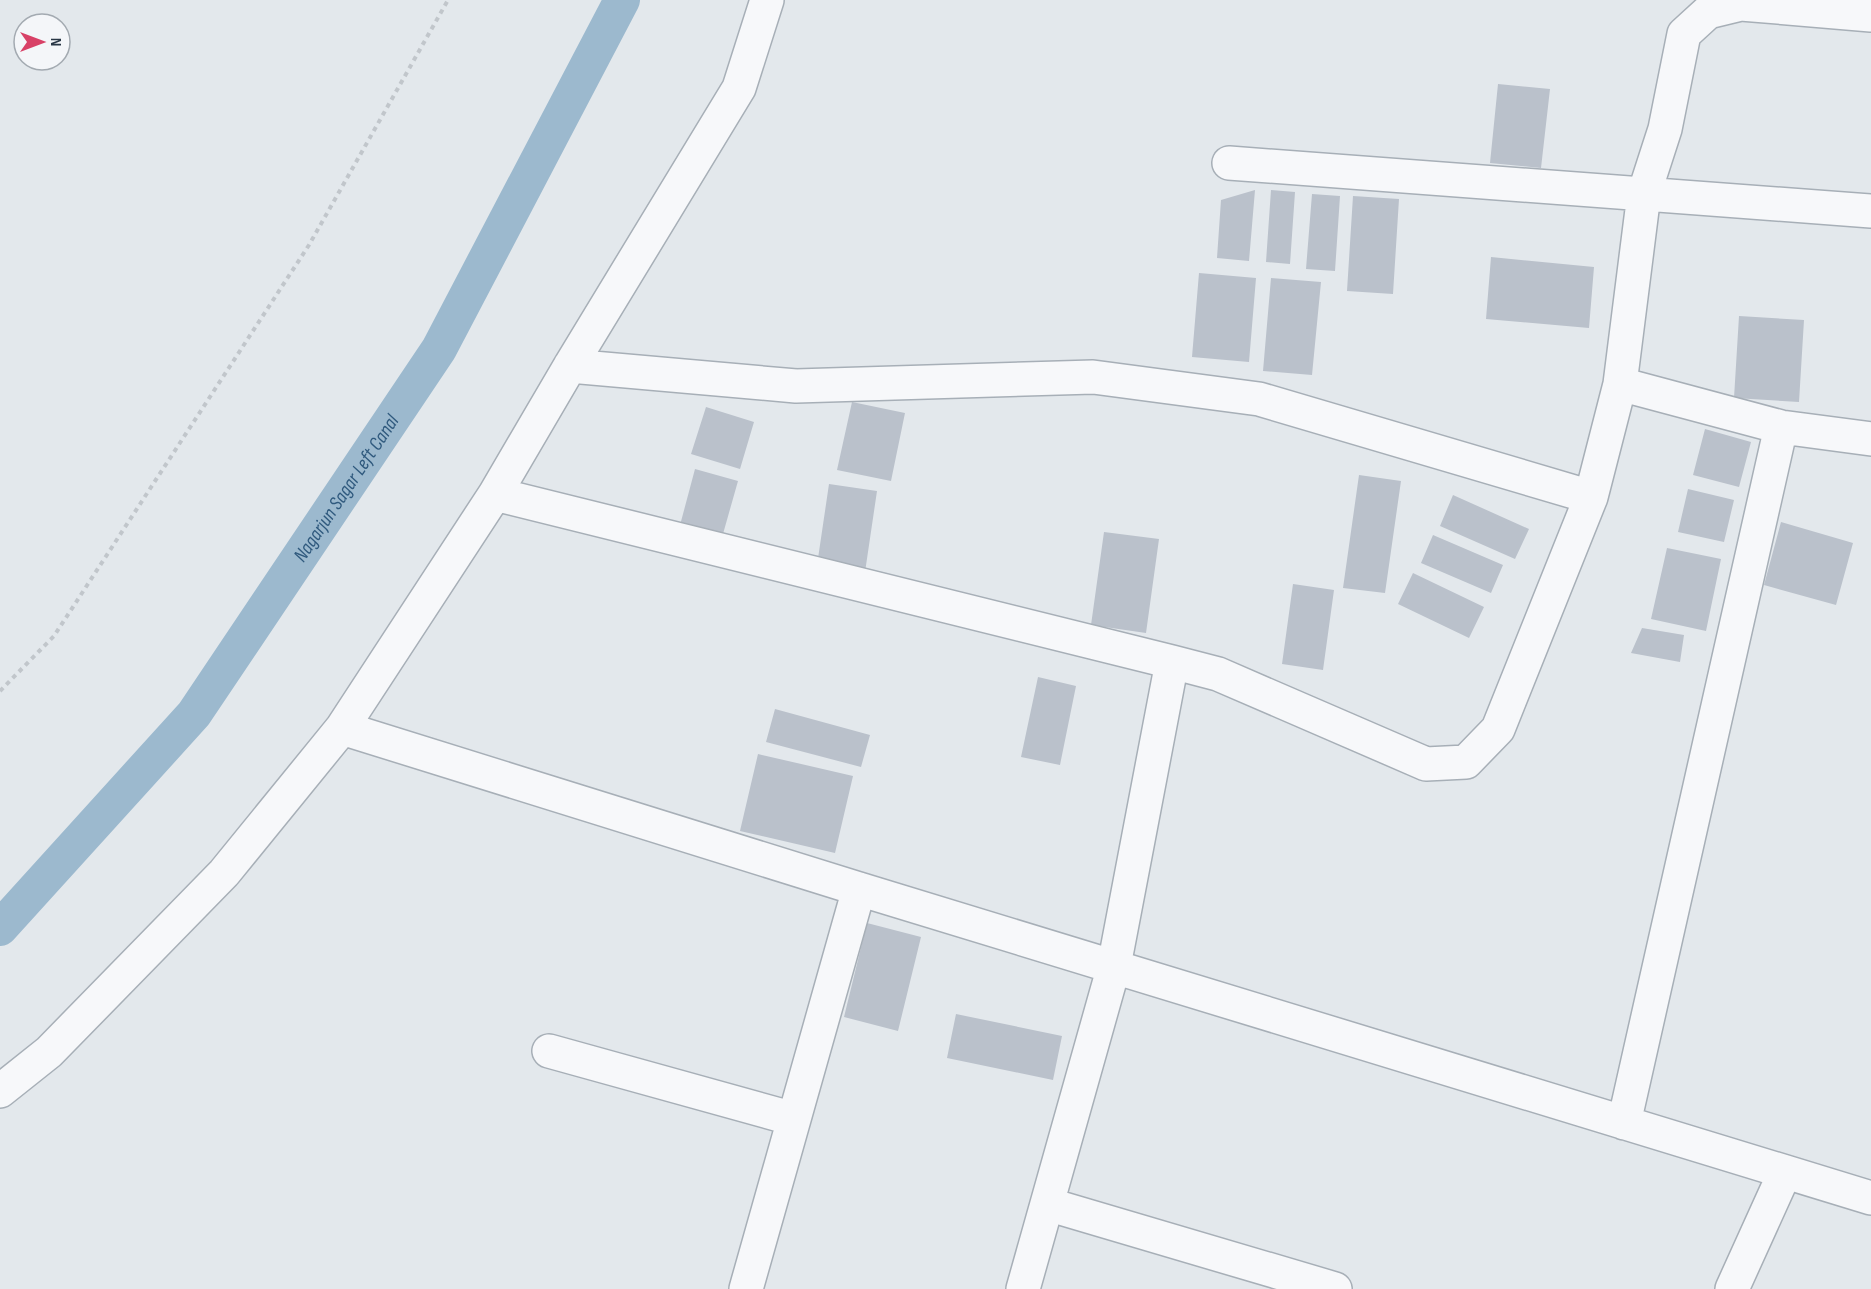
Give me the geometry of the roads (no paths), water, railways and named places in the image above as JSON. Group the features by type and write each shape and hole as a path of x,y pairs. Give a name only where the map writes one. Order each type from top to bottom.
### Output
{"street":[{"path":"0,1091 50,1052 224,873 342,728 495,494 739,88 767,0"},
{"path":"495,494 1218,674 1426,764 1466,762 1498,729 1592,497 1620,384 1644,194 1665,129 1684,34 1708,12 1741,4 1871,15"},
{"path":"1229,163 1871,211"},
{"path":"570,366 796,386 1105,378 1259,399 1592,497"},
{"path":"1620,384 1781,427 1871,439"},
{"path":"1624,1123 1781,427"},
{"path":"1023,1289 1114,966 1172,662"},
{"path":"342,728 859,889 1871,1198"},
{"path":"746,1289 859,889"},
{"path":"549,1051 794,1119"},
{"path":"1732,1289 1785,1172"},
{"path":"1047,1204 1335,1289"}],"waterway":[{"name":"Nagarjun Sagar Left Canal","path":"0,928 194,714 439,349 622,0"}]}
